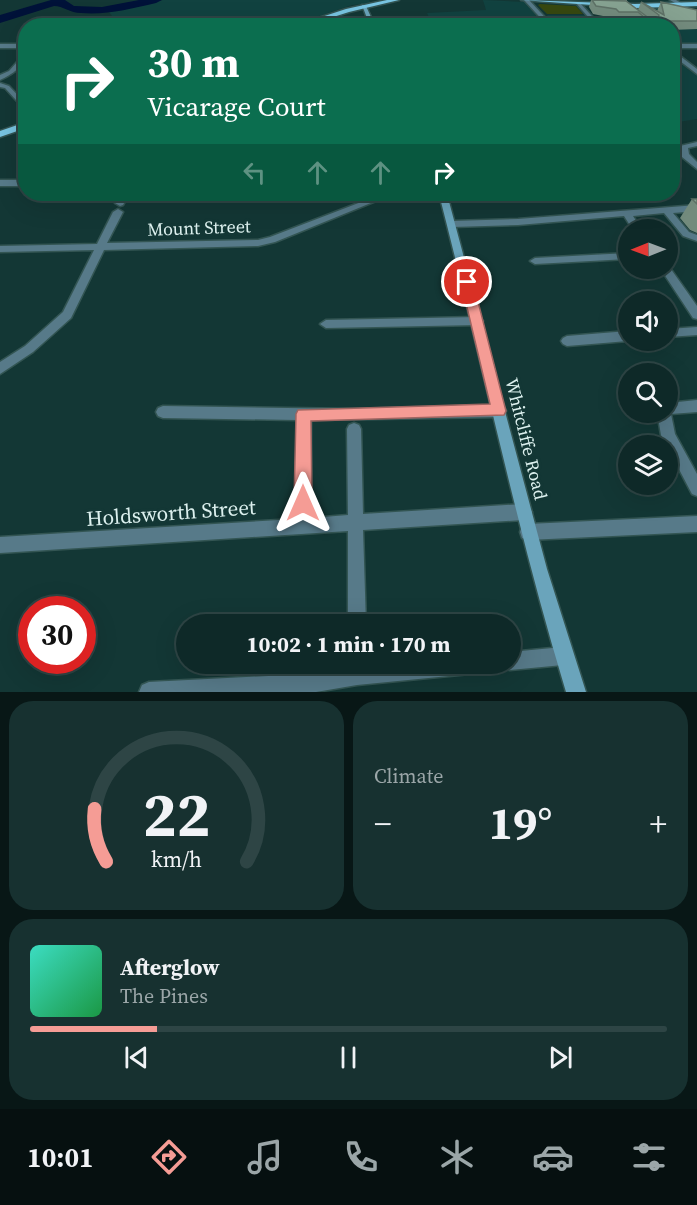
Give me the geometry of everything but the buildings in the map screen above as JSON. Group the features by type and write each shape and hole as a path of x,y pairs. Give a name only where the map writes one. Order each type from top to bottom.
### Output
{"main road":[{"path":"323,18 364,6 396,0"},
{"path":"525,0 660,7 697,4"},
{"path":"364,6 369,18"},
{"path":"0,134 18,128"},
{"name":"Whitcliffe Road","path":"445,201 528,532 563,656 576,692"}],"street":[{"path":"525,0 543,18"},
{"path":"672,0 684,6"},
{"path":"578,4 591,18"},
{"path":"625,6 633,12"},
{"path":"0,46 18,46"},
{"path":"680,46 697,49"},
{"path":"680,58 697,72"},
{"path":"0,78 11,72 18,64"},
{"path":"0,85 8,87 18,99"},
{"path":"697,144 684,146 685,155 697,167"},
{"path":"0,183 18,183"},
{"path":"0,369 29,349 67,315 122,201"},
{"name":"Mount Street","path":"0,249 258,243 272,240 371,201"},
{"path":"452,224 697,208"},
{"path":"667,211 686,234 697,238"},
{"path":"628,214 631,219"},
{"path":"535,261 618,257"},
{"path":"672,279 697,315"},
{"path":"326,324 477,321"},
{"path":"678,332 697,331"},
{"path":"567,341 618,337"},
{"path":"678,408 697,406"},
{"path":"163,412 304,414 499,411"},
{"path":"303,526 304,414"},
{"path":"666,423 668,435 697,489"},
{"path":"354,429 357,614"},
{"name":"Holdsworth Street","path":"0,545 524,512"},
{"path":"528,532 697,524"},
{"path":"521,660 563,656"},
{"path":"150,692 325,687 349,674"}],"shaded area":[{"path":"163,0 369,0 371,3 352,5 314,18 114,18 109,12"},
{"path":"483,0 524,2 539,18 430,18 427,13 486,10"},
{"path":"632,8 657,8 697,18 697,44 680,43 680,18 646,18"},
{"path":"547,15 585,15 588,18 550,18"},
{"path":"680,63 690,71 697,73 697,119 680,122"}],"green space":[{"path":"538,5 576,6 583,14 547,14"}],"waterway":[{"path":"0,19 53,3 63,3 71,9 102,11 156,0"}],"route":[{"path":"303,503 304,414 499,411 467,282"}]}
